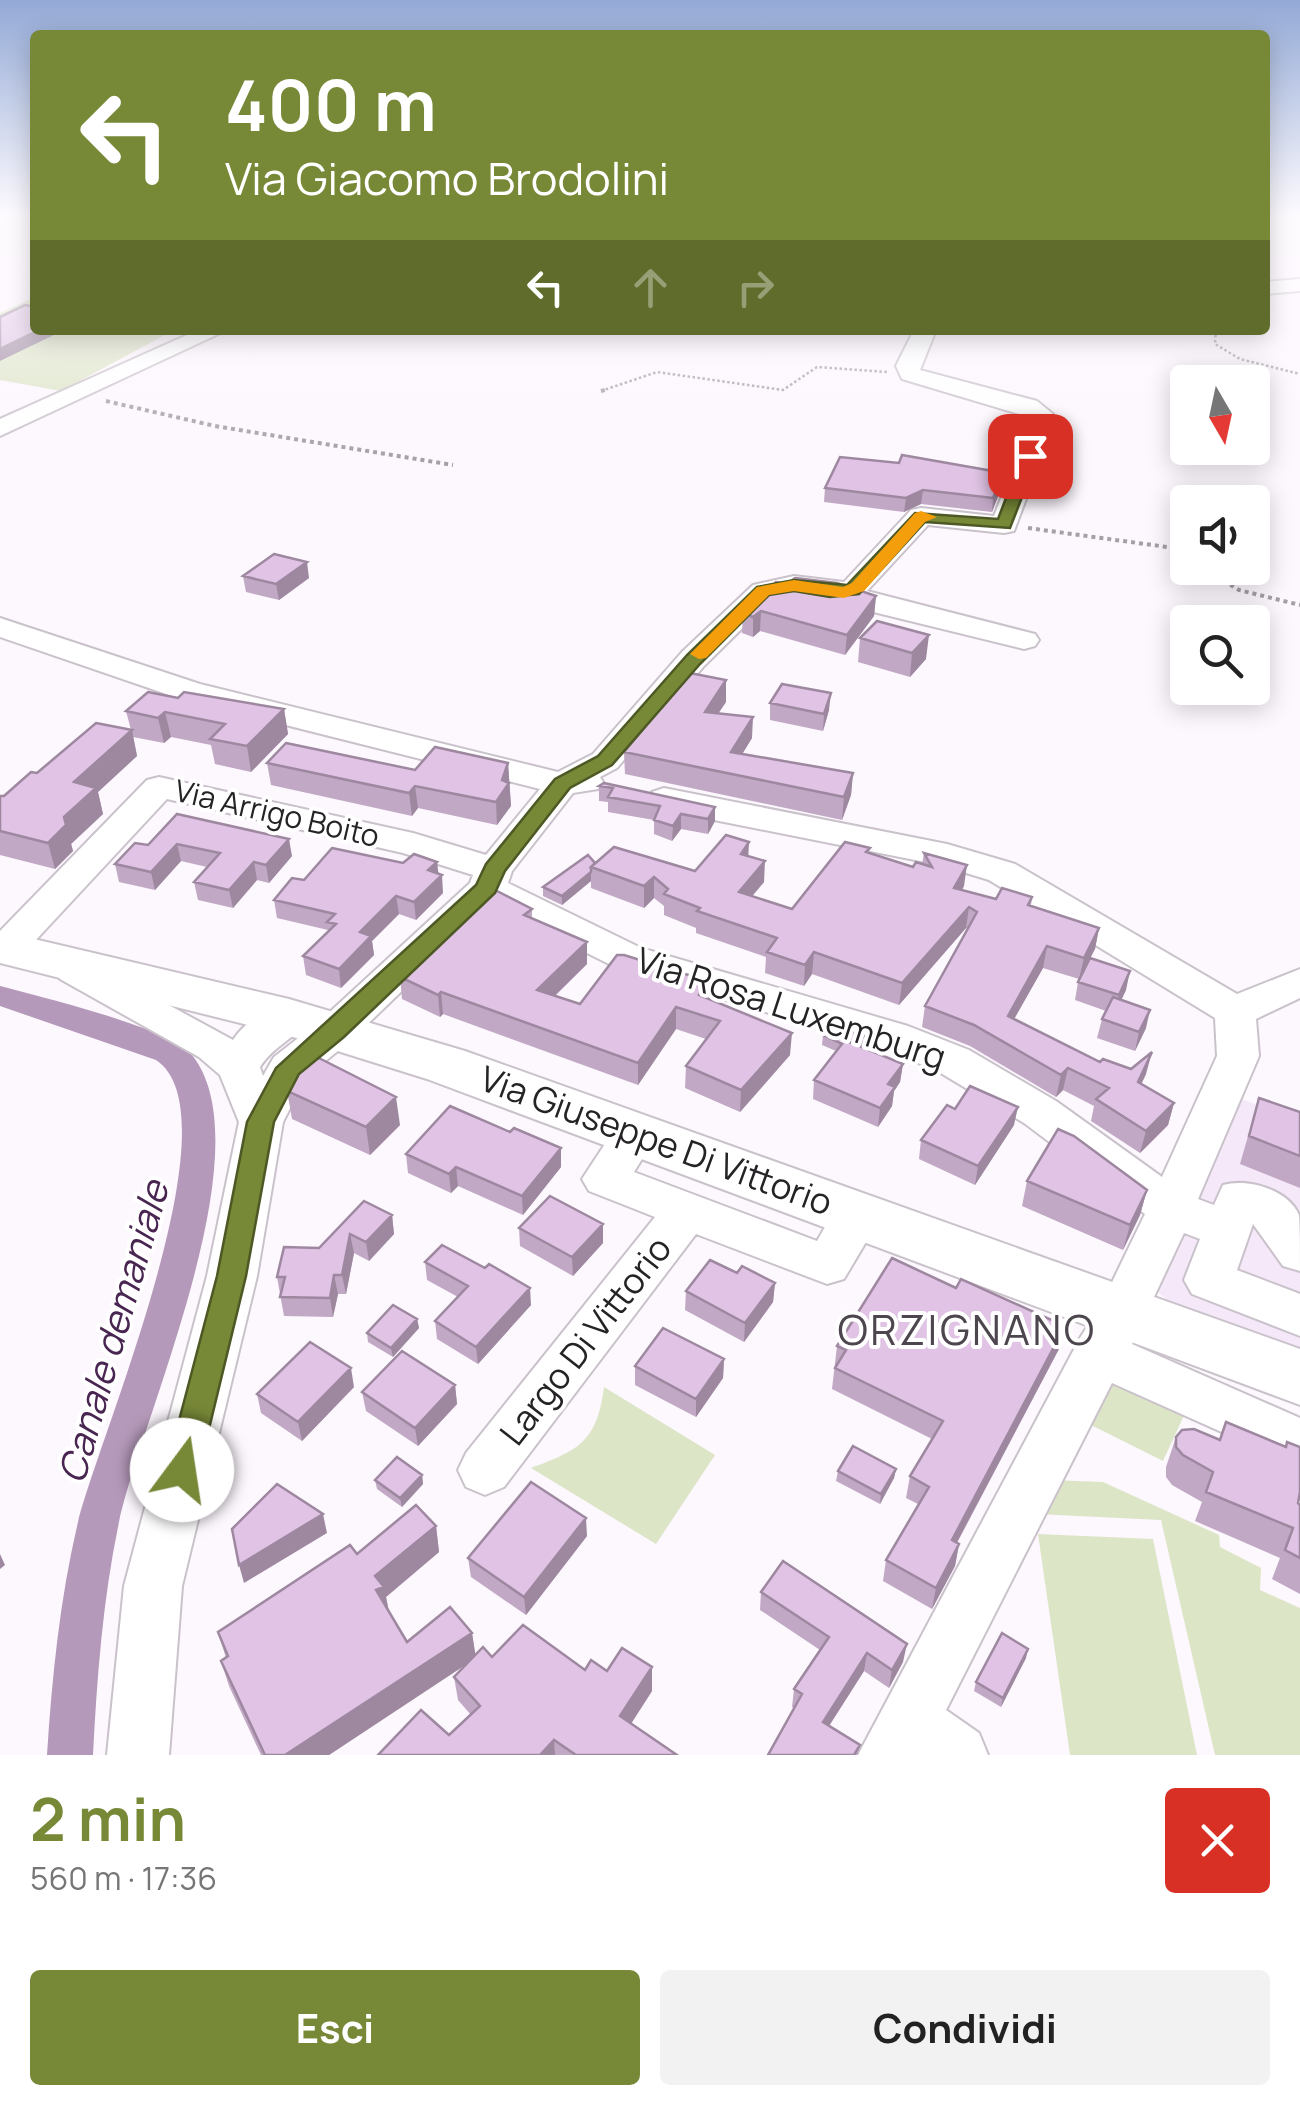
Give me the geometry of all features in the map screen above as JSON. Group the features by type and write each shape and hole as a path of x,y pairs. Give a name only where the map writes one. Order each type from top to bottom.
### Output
{"main road":[{"name":"Via Giuseppe Di Vittorio","path":"20,952 312,1024 446,1065 858,1215 1111,1333 1297,1358"}],"street":[{"path":"0,429 205,335"},
{"path":"844,592 858,587 921,516 1004,525 1039,432 1041,414 1029,406 910,374 907,366 922,335"},
{"path":"238,1066 253,1044 312,1024 490,879 563,783 605,761 694,660 763,591 794,586 844,592 864,601 1024,640"},
{"path":"0,627 189,691 563,783 604,784 971,862 1002,872 1076,913 1235,1012"},
{"name":"Via Arrigo Boito","path":"20,952 159,787 413,844 490,879"},
{"name":"Via Rosa Luxemburg","path":"490,879 628,957 892,1036 954,1061 1040,1112 1171,1208 1227,1230"},
{"path":"20,952 189,1030 238,1066 261,1122"},
{"path":"1235,1012 1300,982"},
{"path":"956,1755 898,1738 1111,1333 1171,1208 1238,1056 1235,1012"},
{"path":"138,1755 153,1586 232,1276 261,1122 312,1024"},
{"name":"Largo Di Vittorio","path":"636,1133 604,1179 828,1265 858,1215"},
{"path":"1300,1252 1268,1209 1240,1198 1210,1280 1300,1316"},
{"name":"Largo Di Vittorio","path":"485,1470 686,1212"},
{"path":"1111,1333 1300,1443"}],"path":[{"path":"1216,335 1215,344 1228,354 1300,374"},
{"path":"601,392 657,372 783,390 798,383 807,370 816,366 910,374"},
{"path":"69,394 215,426 452,465"},
{"path":"1004,525 1170,549"},
{"path":"1231,585 1300,604"}],"shaded area":[{"path":"1240,1099 1300,1119 1300,1350 1173,1305 1158,1292 1157,1280"}],"green space":[{"path":"30,299 30,335 165,335 61,391 0,380 0,313"},
{"path":"1103,1368 1187,1409 1163,1461 1077,1418"},
{"path":"604,1387 715,1455 656,1544 531,1468 583,1441 597,1420"},
{"path":"1051,1480 1103,1482 1219,1535 1220,1547 1261,1568 1260,1590 1300,1608 1300,1755 1215,1755 1161,1520 1036,1514"},
{"path":"1038,1534 1153,1539 1197,1755 1070,1755"}],"building":[{"path":"30,306 30,334 0,349 0,317"},
{"path":"902,455 1004,473 993,498 923,490 906,498 825,488 840,457 899,463"},
{"path":"274,554 307,562 276,584 243,576"},
{"path":"795,578 837,583 876,596 847,635 761,611 753,617 743,613 776,582 787,584"},
{"path":"877,621 929,635 912,653 860,638"},
{"path":"690,673 726,680 705,712 753,717 731,752 853,773 844,797 624,752"},
{"path":"782,684 831,693 824,714 770,703"},
{"path":"148,692 178,698 184,692 284,709 247,746 210,739 225,724 165,712 158,718 126,711"},
{"path":"96,723 132,730 74,782 96,788 64,817 66,825 48,843 0,831 0,796 31,772 37,773"},
{"path":"286,743 415,770 435,747 508,763 502,780 509,783 496,802 415,786 409,793 267,763"},
{"path":"604,783 715,807 708,819 681,814 673,826 654,820 660,806 608,797 613,788 599,786"},
{"path":"177,814 289,839 266,865 254,862 229,890 194,882 220,853 177,844 151,872 115,864 135,843 148,845"},
{"path":"726,835 749,842 741,854 765,861 739,892 792,909 845,842 913,867 916,862 932,867 924,853 967,865 954,888 996,899 1002,888 1032,897 1028,905 1099,928 1084,958 1047,946 1008,1016 1100,1062 1103,1059 1131,1069 1152,1052 1138,1082 1174,1103 1146,1131 1096,1099 1109,1088 1068,1068 1061,1075 974,1025 925,1006 977,912 969,907 902,983 814,952 805,965 767,952 777,938 697,911 700,908 664,894 668,889 654,877 644,886 591,867 614,847 695,871"},
{"path":"332,848 403,863 414,854 437,862 428,870 442,875 414,902 396,896 360,932 371,936 339,969 303,956 336,924 327,922 335,914 274,900 292,878 304,880"},
{"path":"588,855 595,863 591,872 562,896 543,887"},
{"path":"495,890 532,909 524,915 587,942 537,990 580,1004 617,955 624,955 708,981 699,995 792,1033 741,1090 686,1066 720,1021 676,1007 638,1063 441,992 438,995 400,977 452,932 448,928"},
{"path":"1090,958 1130,971 1119,995 1078,982"},
{"path":"1113,997 1150,1010 1139,1032 1102,1019"},
{"path":"832,1026 864,1036 856,1045 845,1040 842,1044 823,1035"},
{"path":"845,1040 903,1064 888,1084 895,1087 880,1108 814,1080"},
{"path":"305,1051 396,1097 366,1127 287,1091"},
{"path":"970,1086 1018,1107 978,1166 921,1140 947,1105 955,1109"},
{"path":"1259,1098 1300,1112 1300,1156 1249,1136"},
{"path":"450,1106 510,1132 514,1128 561,1148 522,1196 456,1167 449,1174 406,1154"},
{"path":"1058,1129 1074,1136 1147,1190 1130,1225 1027,1181"},
{"path":"550,1196 603,1224 572,1257 519,1228"},
{"path":"364,1201 392,1215 366,1242 350,1234 342,1275 334,1275 330,1298 280,1297 285,1277 277,1277 284,1247 319,1248"},
{"path":"442,1245 485,1268 489,1264 530,1288 476,1347 435,1321 468,1286 425,1262"},
{"path":"892,1258 956,1288 961,1279 1065,1326 952,1540 959,1544 936,1588 886,1560 929,1487 910,1476 943,1421 835,1368 846,1350 837,1346"},
{"path":"710,1260 737,1273 742,1266 775,1283 745,1323 686,1291"},
{"path":"393,1305 417,1319 391,1348 367,1333"},
{"path":"663,1328 724,1359 696,1399 635,1366"},
{"path":"310,1342 351,1368 298,1422 257,1394"},
{"path":"402,1351 455,1385 415,1428 362,1392"},
{"path":"1226,1422 1286,1447 1287,1442 1300,1447 1300,1558 1285,1550 1293,1528 1206,1492 1213,1472 1176,1447 1176,1437 1182,1430 1194,1429 1220,1440"},
{"path":"853,1446 896,1469 881,1494 838,1471"},
{"path":"397,1457 422,1475 400,1498 375,1480"},
{"path":"531,1482 586,1518 524,1597 468,1558"},
{"path":"277,1484 323,1514 239,1565 232,1529"},
{"path":"416,1505 436,1526 375,1576 384,1587 376,1590 407,1642 450,1607 472,1633 285,1755 265,1755 221,1661 228,1656 218,1632 350,1545 357,1554"},
{"path":"783,1561 907,1644 892,1670 867,1653 823,1722 860,1745 854,1755 768,1755 802,1694 794,1689 829,1637 761,1592"},
{"path":"523,1625 585,1670 591,1660 607,1671 622,1648 652,1667 620,1716 677,1755 576,1755 554,1740 540,1755 378,1755 421,1710 449,1735 480,1706 454,1677 483,1647 492,1657"},
{"path":"1002,1633 1028,1649 1003,1698 976,1682"}],"waterway":[{"name":"Canale demaniale","path":"0,996 167,1052 179,1060 196,1095 200,1144 192,1204 177,1269 106,1491 86,1589 70,1755"}],"slow traffic":[{"path":"699,654 763,591 804,586 844,592 858,587 903,534 921,516 928,517"}],"district":[{"name":"ORZIGNANO","path":"967,1330"}],"route":[{"path":"182,1470 232,1276 261,1122 289,1068 335,1031 487,888 494,869 563,783 605,761 694,660 763,591 794,586 830,592 852,590 921,516 1004,525 1030,456"}]}
